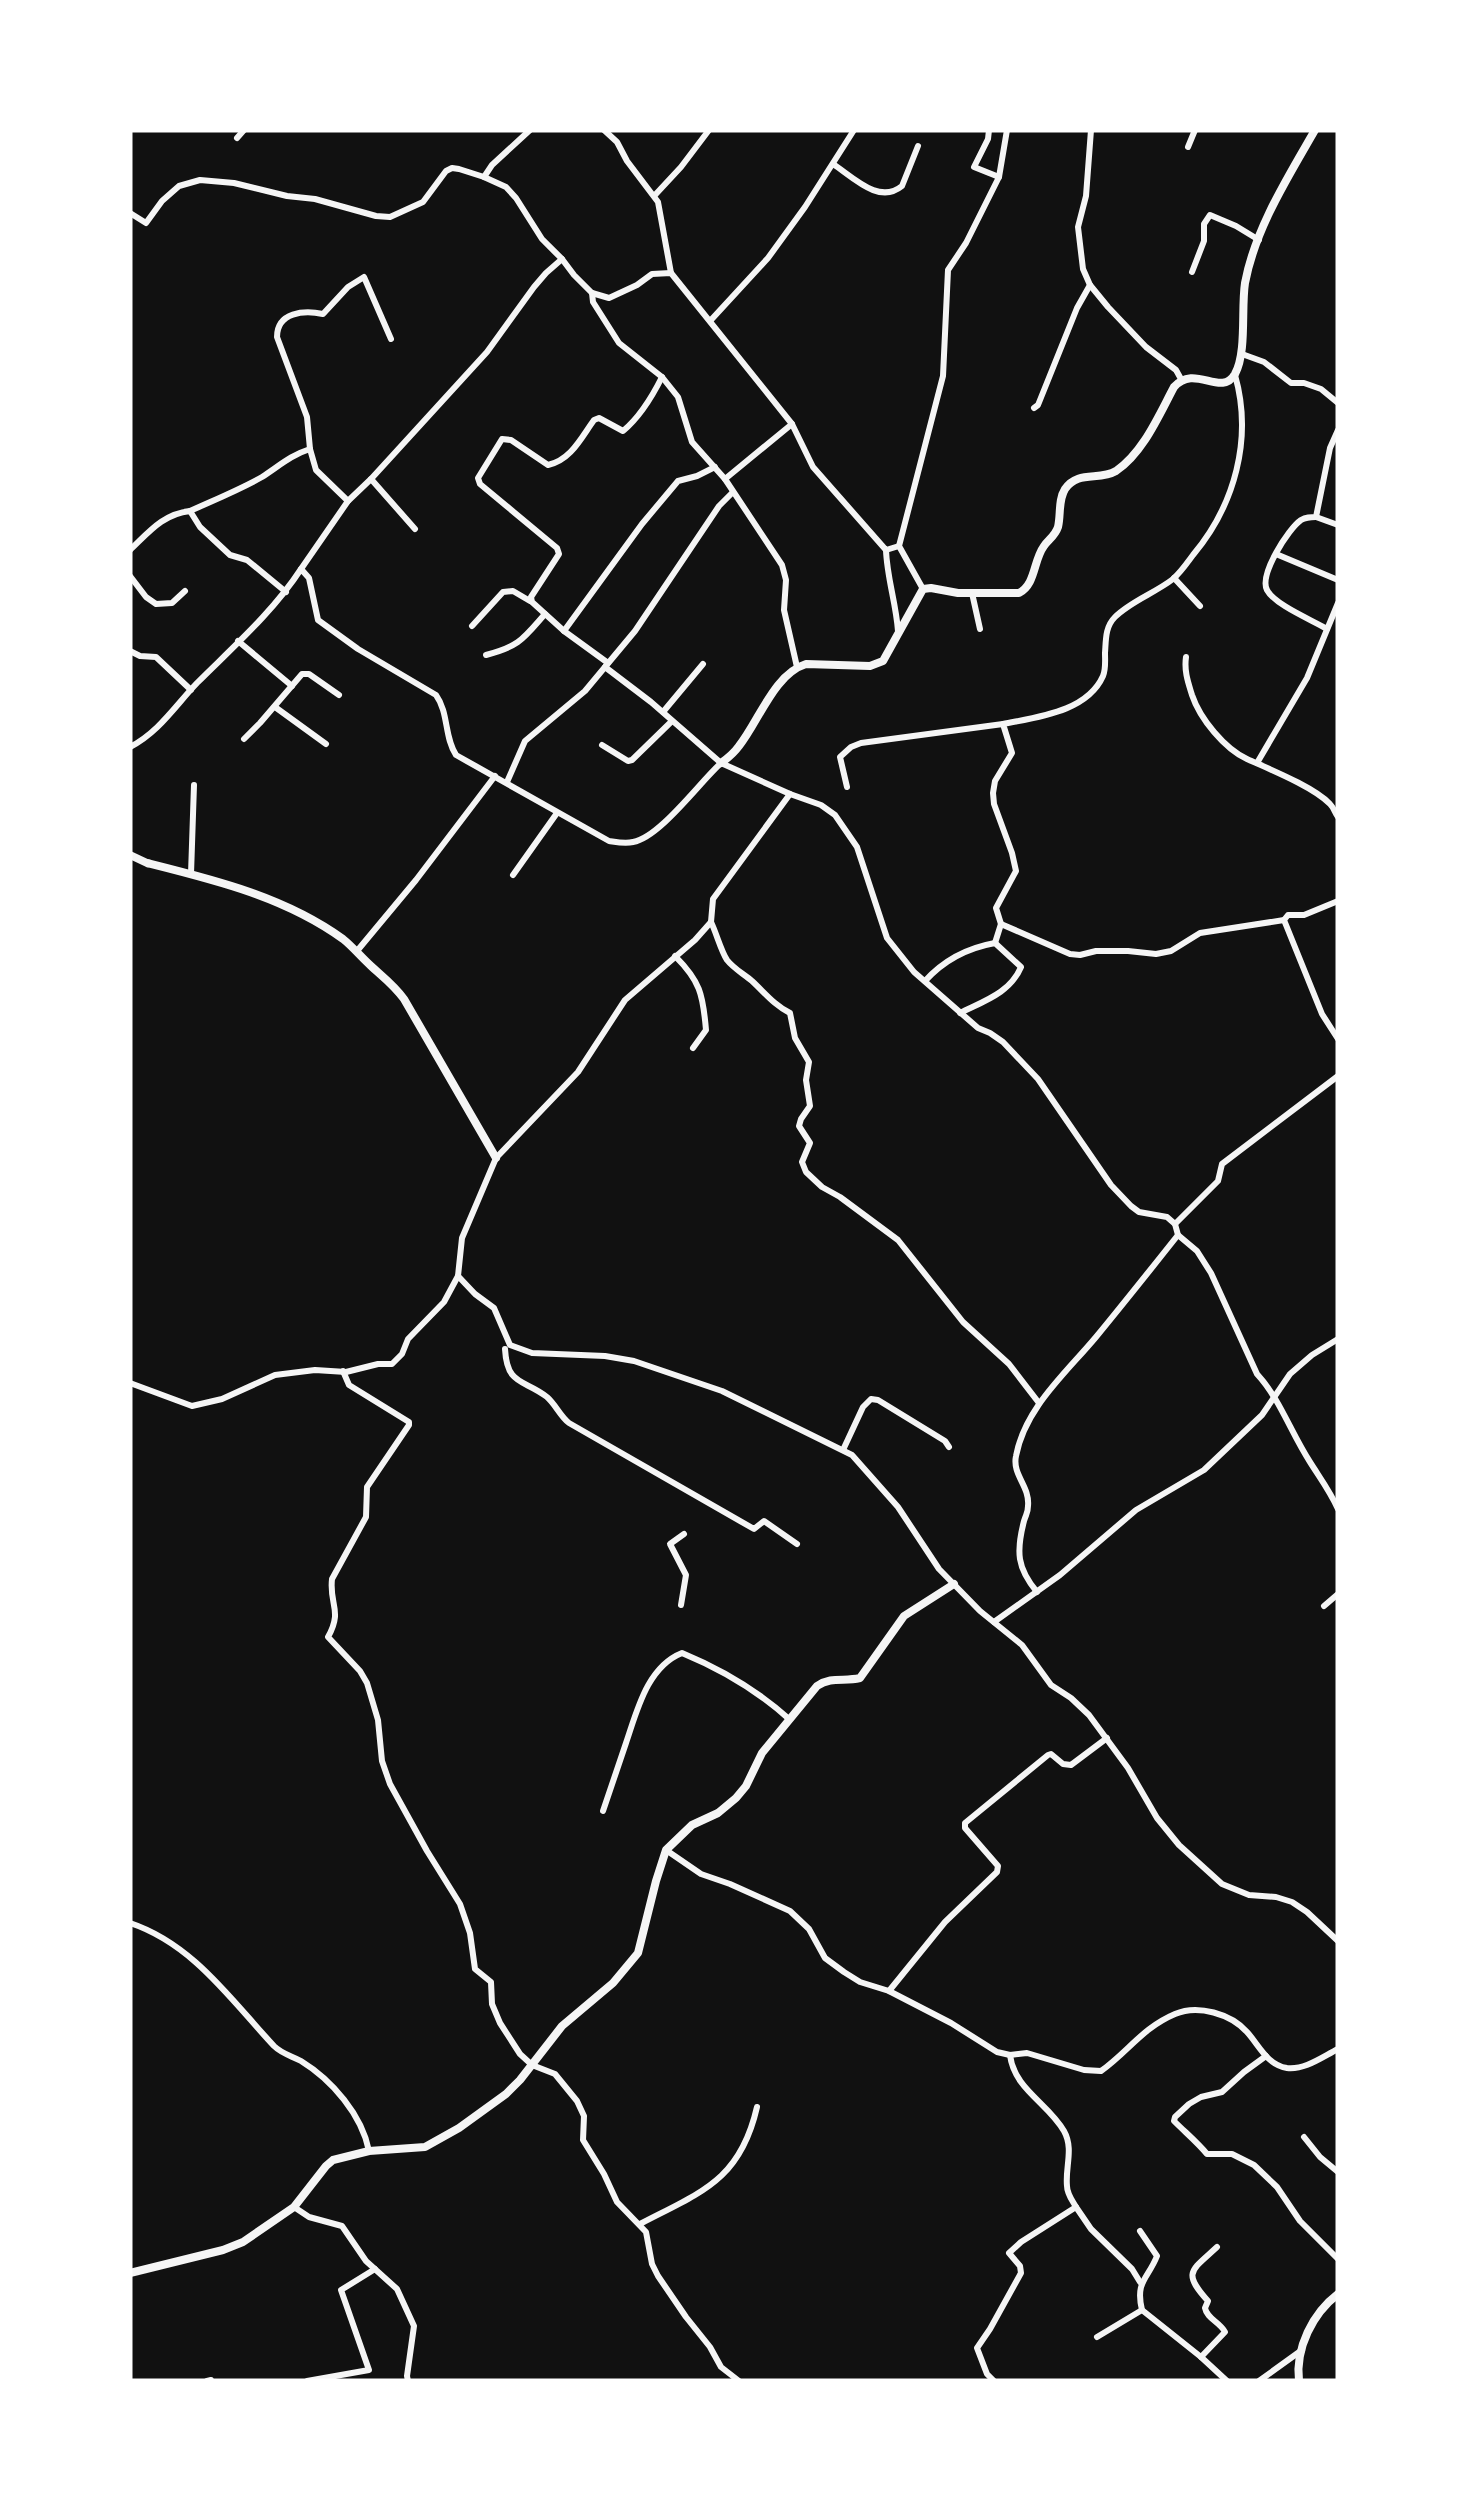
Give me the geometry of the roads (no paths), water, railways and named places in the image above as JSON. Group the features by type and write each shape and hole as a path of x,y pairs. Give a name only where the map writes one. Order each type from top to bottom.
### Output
{"street":[{"path":"237,138 244,130"},
{"path":"484,176 530,130"},
{"path":"604,130 655,195 661,209 670,273 792,424 813,467 886,550 898,632"},
{"path":"655,195 709,130"},
{"path":"711,320 768,258 806,208 854,130"},
{"path":"989,130 974,168 999,177"},
{"path":"923,590 900,546 943,376 948,270 999,177 1007,130"},
{"path":"1091,130 1086,196 1078,228 1082,269 1090,285 1181,379"},
{"path":"1188,147 1195,130"},
{"path":"301,568 310,578 318,620 358,649 436,695 443,704 451,748 456,755 609,841 632,843 658,830 737,750 781,681 797,667 878,664 887,655 923,590 1025,591 1043,547 1058,525 1066,488 1074,480 1115,471 1128,460 1181,379 1222,384 1234,375 1242,354 1246,282 1259,240 1315,130"},
{"path":"832,164 874,192 888,194 902,186 918,146"},
{"path":"130,213 146,223 179,186 200,180 234,182 390,217 423,202 452,168 484,176 506,187 534,229 592,294 610,298 652,274 670,273"},
{"path":"1192,272 1204,241 1204,224 1210,216 1259,240"},
{"path":"130,747 159,728 190,690 286,592 348,502 487,352 534,287 562,259"},
{"path":"348,502 316,470 307,416 277,328 283,320 300,312 323,314 348,287 364,278 391,340"},
{"path":"1034,408 1090,285"},
{"path":"592,294 593,302 620,343 662,378 678,397 692,442 725,479 782,565 786,580 784,610 797,667"},
{"path":"1242,354 1264,362 1291,383 1321,390 1338,404"},
{"path":"846,786 840,757 861,744 1040,717 1077,704 1089,694 1104,672 1106,632 1114,618 1174,578 1206,540 1226,501 1240,460 1241,398 1234,375"},
{"path":"532,602 531,597 558,554 556,548 480,484 478,478 488,459 502,439 511,440 548,465 560,462 594,420 600,418 623,431 629,428 662,378"},
{"path":"725,479 792,424"},
{"path":"1316,516 1330,448 1338,430"},
{"path":"130,550 161,520 229,494 292,454 310,449"},
{"path":"564,632 678,480 715,468"},
{"path":"371,479 415,529"},
{"path":"507,782 525,741 584,691 606,665 654,606 719,506 732,493"},
{"path":"190,511 200,527 230,555 247,560 286,592"},
{"path":"1327,629 1280,602 1266,588 1264,579 1299,521 1316,516 1338,525"},
{"path":"886,550 900,546"},
{"path":"1276,554 1338,580"},
{"path":"130,576 156,604 172,603 185,591"},
{"path":"1174,578 1200,606"},
{"path":"472,626 503,592 513,591 532,602 721,763 836,815 861,858 887,938 914,972 960,1014 1003,1042 1038,1079 1111,1185 1131,1206 1139,1212 1167,1218 1197,1251 1257,1374 1269,1387 1338,1508"},
{"path":"972,593 980,629"},
{"path":"1258,762 1307,678 1338,603"},
{"path":"486,655 520,642 546,614"},
{"path":"238,642 292,686"},
{"path":"130,651 156,657 190,690"},
{"path":"1186,658 1186,678 1196,708 1230,747 1320,797 1330,804 1338,818"},
{"path":"663,712 703,664"},
{"path":"244,738 302,674 309,674 339,696"},
{"path":"275,707 326,744"},
{"path":"602,744 632,760 672,721"},
{"path":"995,943 1000,924 996,908 1016,872 993,793 1012,753 1003,724"},
{"path":"357,951 495,776"},
{"path":"191,874 194,785"},
{"path":"790,794 713,900 711,922 732,966 790,1013 796,1042 808,1057 810,1106 799,1126 810,1143 802,1162 806,1172 898,1240 963,1322 1008,1364 1038,1403"},
{"path":"513,875 557,813"},
{"path":"130,855 271,900 340,937 357,951 404,999 496,1158"},
{"path":"1000,924 1070,954 1156,954 1171,952 1200,933 1284,920 1288,915 1304,914 1338,901"},
{"path":"1284,920 1322,1014 1338,1039"},
{"path":"130,1383 192,1406 222,1399 266,1378 392,1364 408,1340 444,1302 458,1276 462,1238 496,1158 578,1072 625,1000 696,940 711,922"},
{"path":"925,981 941,963 975,946 995,943"},
{"path":"960,1014 1005,990 1017,976 1021,967 995,943"},
{"path":"674,956 692,974 704,1010 706,1030 693,1048"},
{"path":"1174,1224 1218,1181 1222,1164 1338,1076"},
{"path":"1037,1592 1020,1566 1028,1501 1027,1490 1014,1465 1023,1430 1038,1403 1178,1234"},
{"path":"458,1276 494,1308 510,1345 532,1353 634,1361 722,1391 852,1454 898,1506 927,1553 954,1584 980,1612 1022,1645 1051,1686 1083,1709 1179,1845 1212,1876 1240,1892 1292,1902 1338,1941"},
{"path":"994,1622 1037,1592 1136,1510 1204,1470 1262,1414 1290,1374 1338,1339"},
{"path":"506,1350 511,1376 551,1400 570,1423 754,1529 764,1520 796,1544"},
{"path":"343,1371 349,1385 409,1425 367,1487 366,1517 332,1579 336,1612 328,1637 367,1682 390,1784 460,1904 472,1942 475,1969 491,1982 492,2004 500,2023 520,2054 555,2074 576,2101 584,2116 583,2140 616,2202 640,2224 650,2242 652,2264 658,2276 720,2366 739,2381"},
{"path":"843,1450 863,1407 871,1400 878,1400 946,1441 949,1447"},
{"path":"681,1605 686,1575 670,1544 684,1534"},
{"path":"130,2273 243,2242 294,2207 333,2160 369,2150 425,2146 489,2108 520,2080 562,2026 612,1983 638,1953 666,1850 692,1824 718,1813 736,1798 762,1753 817,1686 825,1681 860,1678 904,1616 954,1584"},
{"path":"1324,1606 1338,1594"},
{"path":"603,1811 638,1705 650,1682 674,1656 682,1653 721,1670 766,1698 790,1719"},
{"path":"889,1991 936,1932 997,1872 998,1866 965,1828 965,1823 1048,1755 1056,1756 1062,1764 1071,1764 1107,1738"},
{"path":"666,1850 701,1874 790,1911 809,1930 825,1958 860,1982 889,1991 997,2052 1027,2053 1084,2070 1101,2070 1150,2027 1176,2014 1201,2010 1240,2025 1266,2056 1282,2066 1299,2068 1338,2049"},
{"path":"130,1923 181,1948 275,2047 324,2080 358,2118 369,2150"},
{"path":"1010,2055 1011,2066 1022,2086 1052,2113 1067,2138 1066,2185 1076,2208 1090,2229 1132,2269 1140,2282 1142,2310 1227,2381"},
{"path":"1266,2056 1222,2092 1189,2104 1174,2121 1207,2154 1226,2153 1254,2165 1277,2187 1300,2221 1338,2258"},
{"path":"640,2224 702,2192 722,2176 738,2158 752,2130 757,2107"},
{"path":"1304,2136 1338,2172"},
{"path":"294,2207 342,2226 360,2254 397,2289 411,2318 413,2333 408,2381"},
{"path":"994,2381 986,2374 976,2348 990,2330 1020,2272 1009,2252 1076,2208"},
{"path":"1140,2231 1158,2256 1140,2282"},
{"path":"1202,2357 1225,2332 1206,2314 1208,2301 1191,2274 1217,2248"},
{"path":"307,2381 358,2377 369,2370 341,2290 375,2269"},
{"path":"1299,2381 1299,2361 1312,2322 1338,2294"},
{"path":"1097,2337 1142,2310"},
{"path":"1259,2381 1304,2349"}]}
